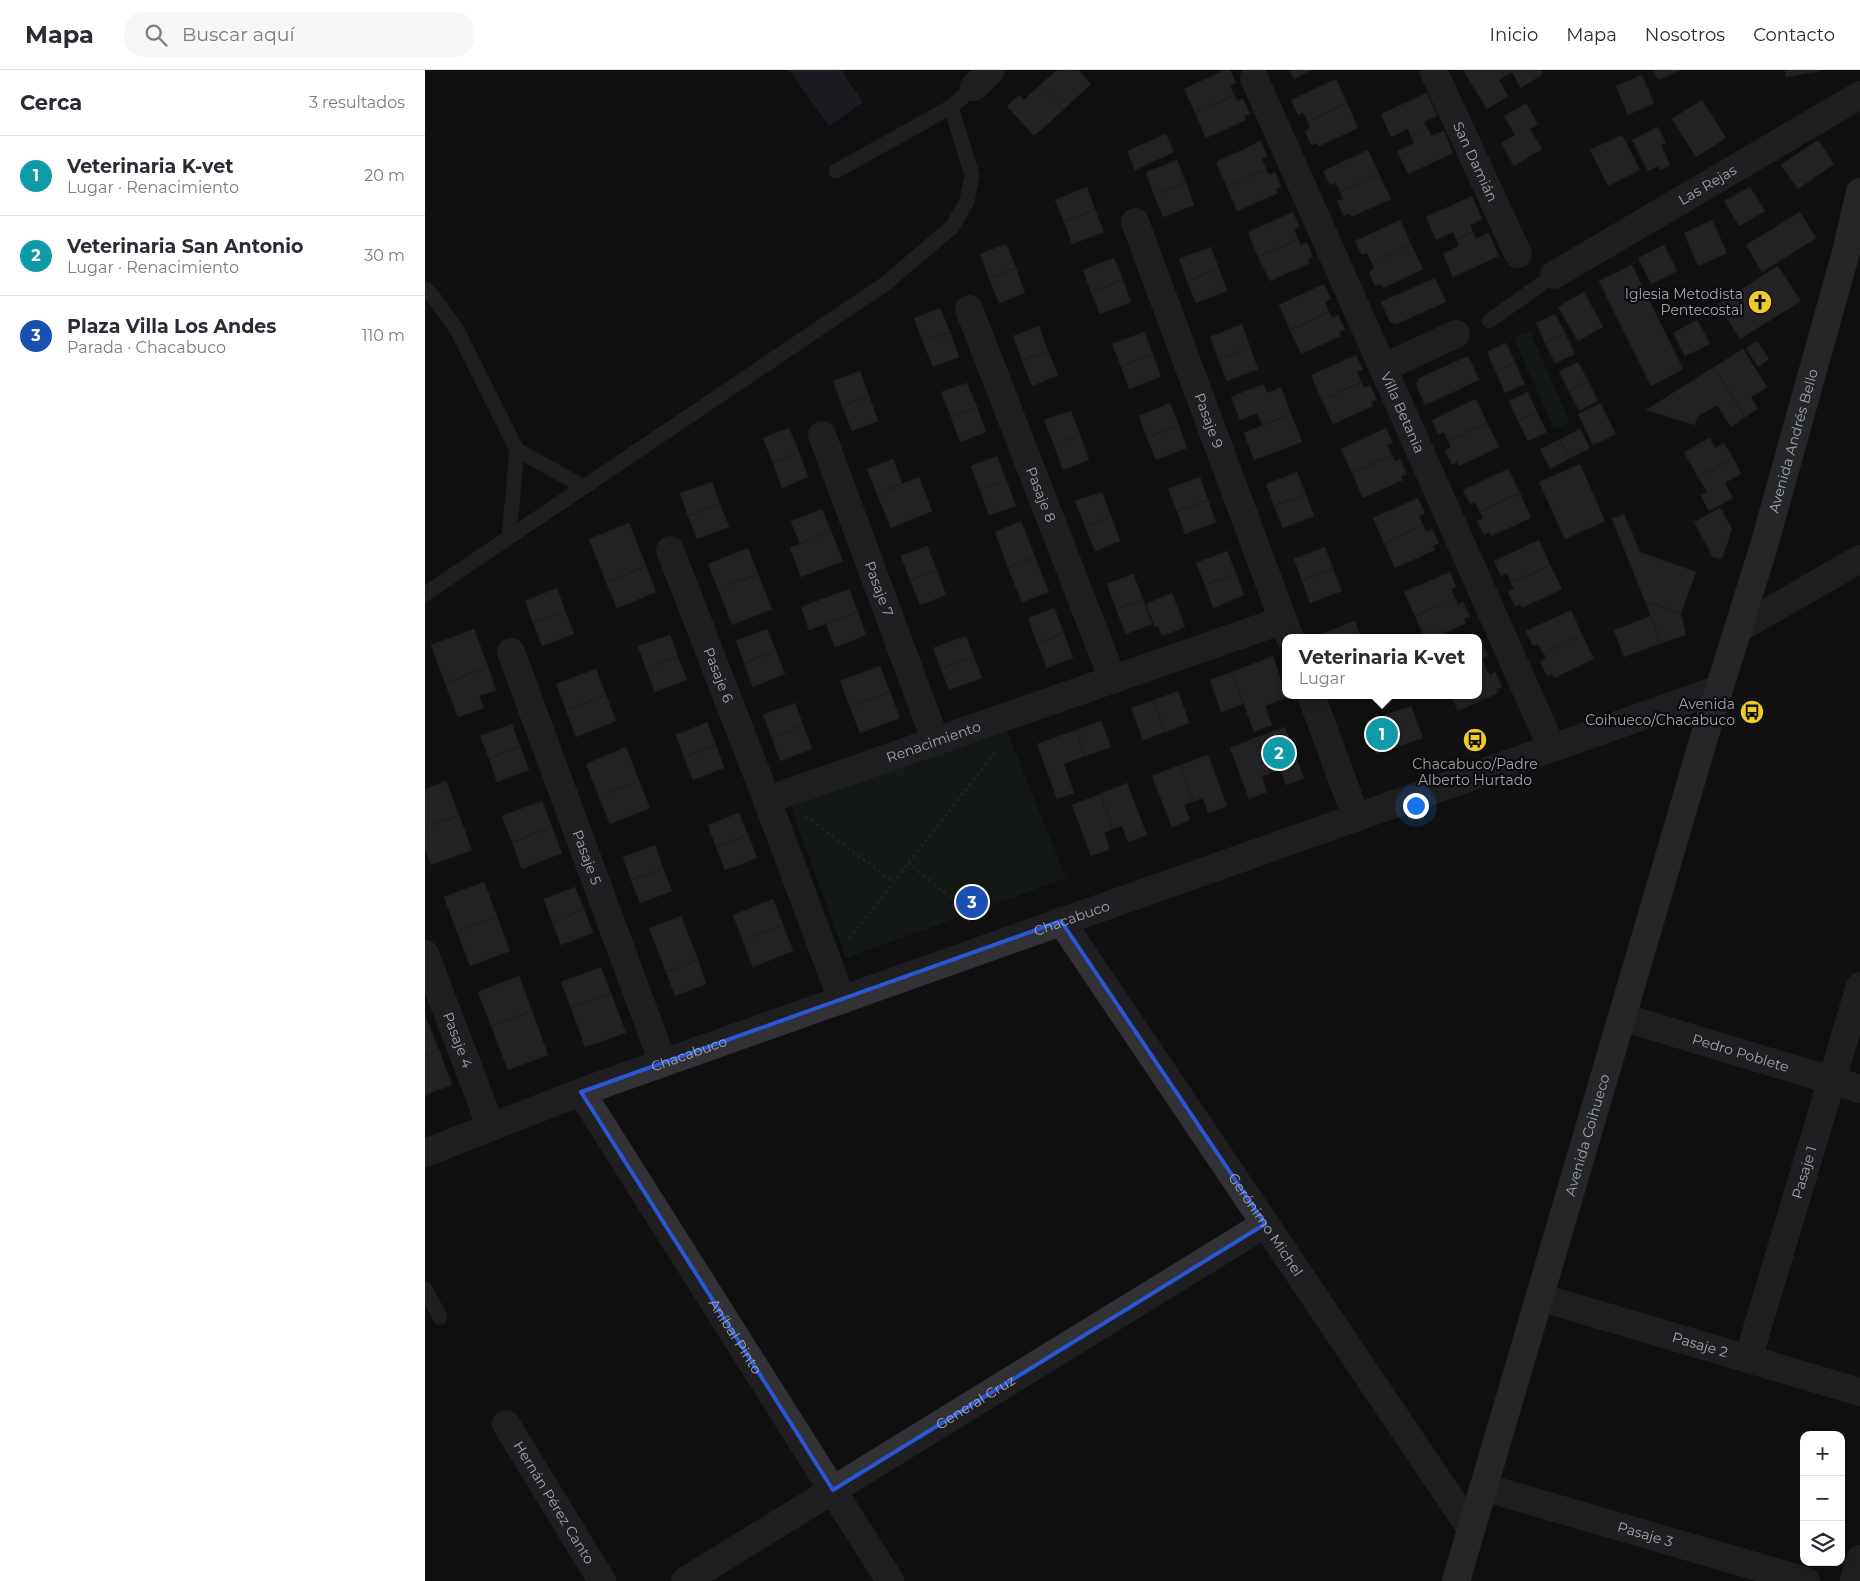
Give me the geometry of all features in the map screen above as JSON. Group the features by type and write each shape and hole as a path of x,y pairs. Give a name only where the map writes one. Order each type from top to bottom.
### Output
{"main road":[{"name":"Avenida Andrés Bello","path":"1719,689 1766,539 1841,271 1860,192"},
{"name":"Avenida Coihueco","path":"1456,1581 1719,689"}],"street":[{"name":"San Damián","path":"1433,70 1518,254"},
{"name":"Villa Betania","path":"1254,78 1552,748"},
{"name":"Las Rejas","path":"1555,276 1860,95"},
{"name":"Pasaje 9","path":"1135,222 1287,629"},
{"name":"Pasaje 8","path":"969,309 1113,680"},
{"path":"1383,368 1456,334"},
{"name":"Pasaje 7","path":"822,435 936,742"},
{"name":"Pasaje 6","path":"670,550 773,798"},
{"path":"1738,629 1860,559"},
{"name":"Renacimiento","path":"773,798 1113,680 1287,629"},
{"name":"Pasaje 5","path":"511,652 663,1063"},
{"name":"Chacabuco","path":"425,1153 581,1092 1719,689"},
{"path":"1313,699 1357,817"},
{"path":"773,798 842,1000"},
{"name":"Gerónimo Michel","path":"1061,921 1471,1529"},
{"name":"Pasaje 4","path":"425,954 491,1127"},
{"name":"Pasaje 1","path":"1749,1359 1860,986"},
{"name":"Pedro Poblete","path":"1621,1018 1860,1089"},
{"name":"Aníbal Pinto","path":"581,1092 890,1581"},
{"name":"General Cruz","path":"685,1581 1265,1224"},
{"name":"Pasaje 2","path":"1539,1297 1860,1392"},
{"name":"Hernán Pérez Canto","path":"505,1424 602,1581"},
{"name":"Pasaje 3","path":"1483,1487 1806,1581"},
{"path":"1854,1581 1860,1559"}],"lane":[{"path":"836,171 951,108 982,79"},
{"path":"425,594 885,284 952,228 967,201 972,175 951,108"},
{"path":"1489,321 1555,276"},
{"path":"425,289 432,295 457,330 517,450 509,537"},
{"path":"517,450 584,487"},
{"path":"425,1289 440,1317"}],"path":[{"path":"829,964 998,748"},
{"path":"773,798 893,882"},
{"path":"908,863 964,908 979,951"}],"highlighted area":[{"path":"1061,921 1265,1224 833,1490 581,1092"}],"shaded area":[{"path":"789,70 841,70 863,102 829,126"},
{"path":"1530,332 1570,422 1554,429 1514,338"},
{"path":"1005,726 1066,878 846,958 789,802"}],"building":[{"path":"1057,70 1078,70 1091,84 1063,110 1040,85"},
{"path":"1225,70 1230,70 1236,83 1230,86 1234,95 1195,113 1184,89"},
{"path":"1289,70 1311,70 1294,79"},
{"path":"1463,70 1501,70 1505,76 1499,80 1508,96 1487,109"},
{"path":"1501,70 1541,70 1543,74 1521,88 1512,72 1505,76"},
{"path":"1653,70 1680,70 1658,80"},
{"path":"1785,70 1819,70 1819,71 1786,77"},
{"path":"1642,75 1654,103 1628,115 1616,86"},
{"path":"1336,79 1347,103 1308,122 1303,112 1298,115 1291,100"},
{"path":"1040,85 1063,110 1034,136 1007,106 1020,95 1024,100"},
{"path":"1427,93 1437,116 1424,122 1428,129 1411,137 1408,129 1391,137 1381,114"},
{"path":"1234,95 1237,101 1243,99 1250,114 1244,116 1246,120 1206,138 1195,113"},
{"path":"1702,100 1726,138 1696,157 1672,119"},
{"path":"1347,103 1358,128 1319,146 1317,143 1311,145 1305,131 1310,128 1308,122"},
{"path":"1526,103 1538,124 1530,129 1542,149 1514,166 1501,143 1515,135 1504,116"},
{"path":"1658,127 1666,143 1661,145 1670,165 1660,170 1658,166 1648,171 1632,140"},
{"path":"1428,129 1431,136 1444,131 1453,153 1408,174 1397,151 1414,143 1411,137"},
{"path":"1166,134 1174,152 1135,170 1127,151"},
{"path":"1622,135 1640,170 1608,186 1590,150"},
{"path":"1818,140 1834,164 1798,189 1781,165"},
{"path":"1261,141 1267,156 1262,159 1266,169 1227,187 1216,162"},
{"path":"1368,150 1379,174 1340,192 1336,183 1330,185 1323,171"},
{"path":"1177,160 1186,182 1154,195 1146,172"},
{"path":"1266,169 1269,175 1275,172 1281,187 1276,189 1278,193 1237,211 1227,187"},
{"path":"1379,174 1391,199 1351,217 1349,213 1344,216 1337,201 1343,199 1340,192"},
{"path":"1186,182 1194,205 1163,217 1154,195"},
{"path":"1087,187 1095,210 1064,222 1055,200"},
{"path":"1750,187 1765,211 1739,226 1724,201"},
{"path":"1472,196 1482,219 1470,225 1473,232 1456,239 1453,232 1436,240 1426,217"},
{"path":"1095,210 1104,232 1072,244 1064,222"},
{"path":"1293,212 1299,226 1294,229 1298,239 1258,257 1248,232"},
{"path":"1800,212 1816,238 1762,272 1746,245"},
{"path":"1400,220 1411,244 1372,263 1367,253 1362,255 1355,241"},
{"path":"1712,220 1727,253 1698,266 1684,233"},
{"path":"1473,232 1476,239 1489,233 1499,256 1453,277 1443,254 1459,246 1456,239"},
{"path":"1298,239 1301,245 1307,242 1313,257 1308,259 1310,263 1270,281 1258,257"},
{"path":"1006,244 1016,268 989,278 980,254"},
{"path":"1411,244 1423,269 1383,288 1381,284 1375,286 1369,272 1374,269 1372,263"},
{"path":"1664,245 1677,271 1651,284 1638,258"},
{"path":"1211,247 1219,269 1187,281 1179,259"},
{"path":"1114,258 1123,280 1091,292 1083,270"},
{"path":"1632,265 1683,369 1651,386 1599,281"},
{"name":"Iglesia Metodista Pentecostal","path":"1778,266 1801,301 1740,339 1718,304"},
{"path":"1016,268 1025,293 999,303 989,278"},
{"path":"1219,269 1227,291 1196,303 1187,281"},
{"path":"1435,278 1446,302 1396,324 1390,322 1381,302"},
{"path":"1123,280 1131,302 1100,314 1091,292"},
{"path":"1324,284 1331,299 1325,302 1329,312 1290,330 1279,305"},
{"path":"1584,292 1603,327 1578,341 1558,307"},
{"path":"940,308 950,332 923,342 914,318"},
{"path":"1329,312 1332,318 1338,315 1345,330 1339,332 1341,336 1301,354 1290,330"},
{"path":"1555,314 1565,333 1545,343 1536,323"},
{"path":"1697,320 1710,344 1685,356 1673,333"},
{"path":"1242,324 1250,347 1218,359 1210,337"},
{"path":"1039,326 1048,351 1022,360 1013,336"},
{"path":"950,332 959,357 933,367 923,342"},
{"path":"1144,332 1153,354 1121,366 1112,344"},
{"path":"1565,333 1575,354 1555,363 1545,343"},
{"path":"1757,341 1769,359 1758,367 1746,348"},
{"path":"1506,343 1515,363 1496,372 1487,352"},
{"path":"1250,347 1258,369 1227,381 1218,359"},
{"path":"1743,349 1767,387 1751,397 1758,409 1745,417 1714,367"},
{"path":"1048,351 1058,375 1032,386 1022,360"},
{"path":"1153,354 1161,377 1129,389 1121,366"},
{"path":"1356,355 1363,370 1357,372 1361,382 1322,400 1311,375"},
{"path":"1468,356 1479,380 1425,405 1416,385 1419,378"},
{"path":"1578,362 1588,381 1569,391 1559,371"},
{"path":"1515,363 1525,384 1505,393 1496,372"},
{"path":"1714,367 1745,417 1731,427 1717,405 1697,417 1695,425 1646,410"},
{"path":"860,371 869,396 842,406 833,381"},
{"path":"1588,381 1598,401 1579,411 1569,391"},
{"path":"1361,382 1364,388 1370,385 1377,400 1371,402 1373,406 1333,424 1322,400"},
{"path":"967,383 977,407 951,417 941,392"},
{"path":"1264,384 1267,393 1281,387 1291,414 1263,426 1257,413 1240,420 1231,397"},
{"path":"1528,392 1537,412 1518,421 1509,401"},
{"path":"869,396 878,421 852,431 842,406"},
{"path":"1476,399 1487,423 1448,441 1444,432 1438,434 1432,420"},
{"path":"1170,403 1179,426 1147,438 1139,416"},
{"path":"1600,403 1616,434 1593,445 1578,414"},
{"path":"977,407 986,432 960,442 951,417"},
{"path":"1071,411 1080,435 1054,445 1044,420"},
{"path":"1537,412 1547,432 1528,441 1518,421"},
{"path":"1291,414 1302,442 1254,460 1244,433"},
{"path":"1487,423 1499,447 1459,466 1457,462 1452,465 1445,450 1451,448 1448,441"},
{"path":"1179,426 1187,448 1156,460 1147,438"},
{"path":"789,428 799,452 773,463 763,438"},
{"path":"1386,428 1393,443 1387,445 1392,455 1352,473 1341,449"},
{"path":"1580,429 1590,448 1570,458 1560,439"},
{"path":"1080,435 1089,460 1063,470 1054,445"},
{"path":"1710,438 1715,448 1724,443 1733,458 1698,477 1684,452"},
{"path":"1560,439 1570,458 1550,469 1540,449"},
{"path":"799,452 808,477 782,488 773,463"},
{"path":"1392,455 1395,461 1400,459 1407,474 1401,476 1403,480 1363,498 1352,473"},
{"path":"997,456 1006,480 980,490 971,466"},
{"path":"1733,458 1741,474 1725,483 1733,498 1709,511 1701,496 1707,492 1698,477"},
{"path":"893,459 902,483 877,494 867,469"},
{"path":"1580,464 1605,521 1565,539 1539,482"},
{"path":"1508,469 1520,493 1480,512 1475,502 1470,504 1463,490"},
{"path":"1297,472 1306,494 1274,506 1266,484"},
{"path":"919,477 932,511 891,528 877,494"},
{"path":"1200,477 1208,500 1177,511 1168,489"},
{"path":"1006,480 1016,506 989,515 980,490"},
{"path":"712,482 720,504 688,516 680,493"},
{"path":"1102,492 1111,516 1085,526 1075,501"},
{"path":"1520,493 1531,518 1491,536 1489,532 1484,535 1477,521 1483,518 1480,512"},
{"path":"1306,494 1314,516 1283,528 1274,506"},
{"path":"1418,498 1425,513 1419,516 1423,525 1384,543 1373,518"},
{"path":"1208,500 1216,522 1185,534 1177,511"},
{"path":"720,504 729,527 697,539 688,516"},
{"path":"1720,508 1732,529 1722,559 1713,557 1694,522"},
{"path":"822,509 831,531 800,544 791,521"},
{"path":"1624,514 1640,552 1696,572 1681,613 1645,601 1612,519"},
{"path":"1111,516 1120,541 1095,551 1085,526"},
{"path":"1021,521 1035,557 1008,568 995,532"},
{"path":"629,523 646,566 606,582 589,539"},
{"path":"1423,525 1426,532 1432,529 1439,543 1433,546 1435,550 1395,568 1384,543"},
{"path":"831,531 843,561 801,577 790,548"},
{"path":"1539,540 1550,565 1511,583 1507,573 1501,576 1494,561"},
{"path":"927,546 937,570 910,580 901,556"},
{"path":"1325,547 1333,569 1302,581 1294,559"},
{"path":"748,548 758,574 718,589 708,564"},
{"path":"1227,551 1236,573 1205,585 1196,563"},
{"path":"1035,557 1049,592 1022,602 1008,568"},
{"path":"1550,565 1562,589 1522,608 1520,604 1515,606 1508,592 1514,589 1511,583"},
{"path":"646,566 656,592 617,608 606,582"},
{"path":"1333,569 1342,591 1310,603 1302,581"},
{"path":"937,570 946,595 920,605 910,580"},
{"path":"1450,572 1456,587 1451,589 1455,598 1415,616 1404,592"},
{"path":"1236,573 1244,595 1213,608 1205,585"},
{"path":"758,574 772,609 732,625 718,589"},
{"path":"1133,574 1143,599 1116,609 1107,584"},
{"path":"557,588 565,611 533,623 525,601"},
{"path":"849,589 858,612 809,630 801,607"},
{"path":"1172,593 1185,627 1162,636 1158,626 1155,627 1146,604"},
{"path":"1455,598 1458,605 1463,602 1470,617 1464,619 1466,623 1443,634 1423,634 1415,616"},
{"path":"1143,599 1152,624 1126,634 1116,609"},
{"path":"1645,601 1681,613 1686,635 1661,643"},
{"path":"1054,608 1064,633 1037,643 1028,618"},
{"path":"1571,610 1582,635 1543,653 1538,644 1533,646 1526,631"},
{"path":"565,611 574,634 542,646 533,623"},
{"path":"858,612 866,635 835,647 826,624"},
{"path":"1651,616 1661,643 1624,657 1614,630"},
{"path":"1355,621 1360,634 1323,634"},
{"path":"474,629 488,667 445,683 431,645"},
{"path":"767,629 776,651 744,663 736,641"},
{"path":"1064,633 1073,658 1047,668 1037,643"},
{"path":"670,635 678,657 646,669 638,646"},
{"path":"1582,635 1594,659 1554,678 1552,674 1547,676 1540,662 1546,659 1543,653"},
{"path":"966,636 974,657 941,669 933,648"},
{"path":"1482,644 1488,656 1482,659"},
{"path":"776,651 785,674 753,687 744,663"},
{"path":"1273,656 1282,683 1283,699 1265,706 1272,725 1254,732 1232,672"},
{"path":"678,657 687,680 655,692 646,669"},
{"path":"974,657 982,678 949,690 941,669"},
{"path":"1482,659 1486,669 1482,670"},
{"path":"880,666 890,692 850,707 840,681"},
{"path":"488,667 496,690 479,696 484,708 458,717 445,683"},
{"path":"596,669 606,695 566,710 556,684"},
{"path":"1486,669 1490,675 1495,672 1502,687 1496,689 1498,693 1458,711 1453,699 1482,699 1482,670"},
{"path":"1232,672 1243,704 1221,712 1210,680"},
{"path":"1178,691 1189,723 1165,732 1154,700"},
{"path":"890,692 900,718 860,733 850,707"},
{"path":"606,695 616,721 576,737 566,710"},
{"path":"1154,700 1165,732 1143,740 1131,708"},
{"path":"795,703 803,725 772,738 763,715"},
{"path":"1411,706 1423,738 1399,746 1388,714"},
{"path":"1388,714 1399,746 1376,754 1366,722"},
{"path":"1101,721 1111,747 1085,756 1076,730"},
{"path":"707,722 716,745 684,757 676,735"},
{"path":"512,724 520,746 489,758 480,736"},
{"path":"803,725 812,749 780,761 772,738"},
{"path":"1285,727 1304,778 1286,785 1280,769 1271,773 1257,737"},
{"path":"1076,730 1085,756 1064,764 1074,793 1057,799 1037,744"},
{"path":"1257,737 1271,773 1262,777 1267,792 1249,799 1230,748"},
{"path":"716,745 724,768 693,780 684,757"},
{"path":"520,746 529,770 497,782 489,758"},
{"path":"626,747 639,781 599,797 586,764"},
{"path":"1208,755 1227,806 1208,813 1203,798 1194,801 1180,765"},
{"path":"1180,765 1194,801 1184,805 1190,820 1172,827 1152,776"},
{"path":"446,781 459,815 425,828 425,789"},
{"path":"639,781 650,808 610,824 599,797"},
{"path":"1127,783 1147,835 1128,842 1122,826 1113,829 1100,794"},
{"path":"1100,794 1113,829 1104,833 1110,849 1091,856 1072,805"},
{"path":"542,801 552,827 512,842 502,816"},
{"path":"739,813 748,835 716,847 708,825"},
{"path":"459,815 472,850 431,865 425,848 425,828"},
{"path":"552,827 562,853 522,869 512,842"},
{"path":"748,835 757,858 725,870 716,847"},
{"path":"655,845 663,868 631,880 623,857"},
{"path":"663,868 672,891 640,903 631,880"},
{"path":"484,882 497,916 457,932 444,897"},
{"path":"575,887 584,909 552,922 544,899"},
{"path":"773,899 783,925 743,941 733,915"},
{"path":"584,909 593,933 561,945 552,922"},
{"path":"497,916 510,951 470,966 457,932"},
{"path":"681,916 698,960 666,972 649,928"},
{"path":"783,925 793,951 753,967 743,941"},
{"path":"698,960 706,984 675,996 666,972"},
{"path":"601,967 611,993 571,1008 561,982"},
{"path":"519,976 532,1011 491,1026 478,992"},
{"path":"611,993 626,1033 585,1047 571,1008"},
{"path":"532,1011 548,1055 508,1070 491,1026"},
{"path":"425,1016 439,1050 425,1055"},
{"path":"439,1050 452,1085 425,1095 425,1055"}],"place":[{"name":"Iglesia Metodista Pentecostal","path":"1760,302"},
{"name":"Avenida Coihueco/Chacabuco","path":"1752,712"},
{"name":"Veterinaria K-vet","path":"1382,734"},
{"name":"Chacabuco/Padre Alberto Hurtado","path":"1475,740"},
{"name":"Veterinaria San Antonio","path":"1279,753"},
{"name":"Plaza Villa Los Andes","path":"972,902"}]}
